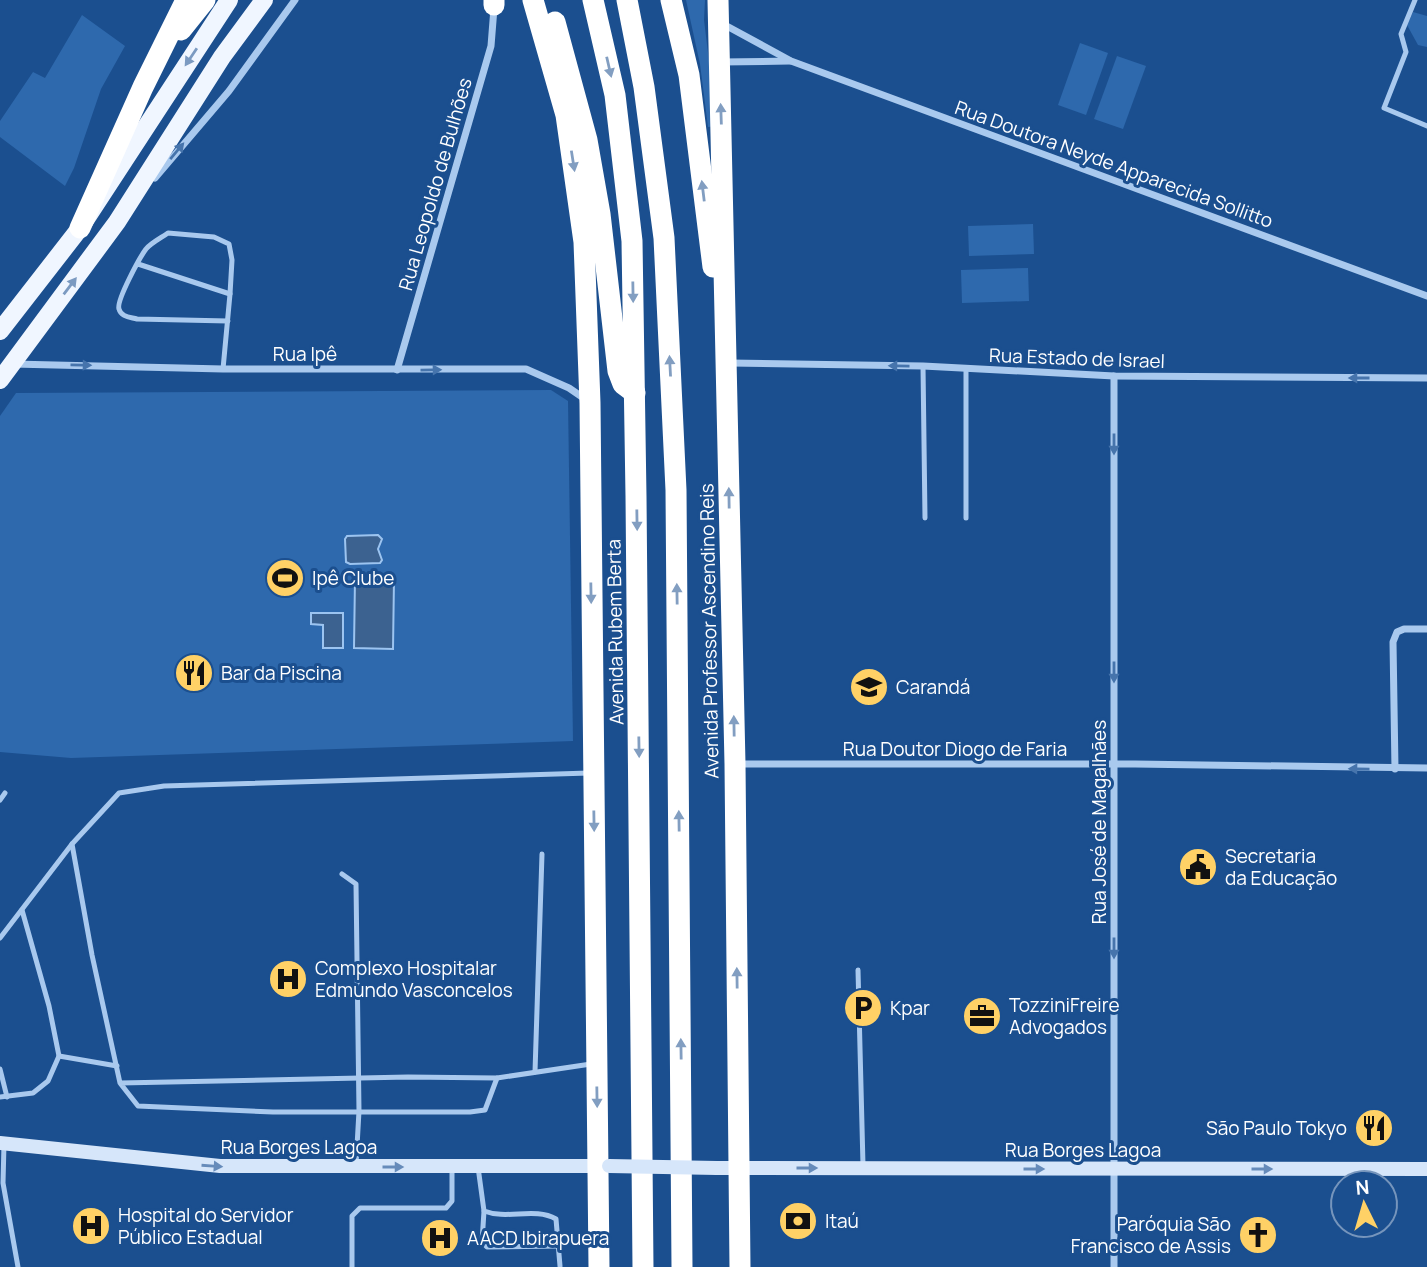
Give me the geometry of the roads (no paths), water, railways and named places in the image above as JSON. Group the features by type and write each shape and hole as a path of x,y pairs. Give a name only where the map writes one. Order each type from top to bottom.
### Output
{"highway":[{"path":"80,228 143,87 186,0"},
{"path":"159,56 205,0"},
{"path":"533,0 566,115 578,188 583,242 590,402 597,1063 603,1166 599,1267"},
{"path":"547,0 569,68 587,141 600,214 618,372 623,384 635,393"},
{"name":"Avenida Rubem Berta","path":"593,0 615,95 632,241 643,1267"},
{"path":"627,0 644,87 664,238 675,477 682,1267"},
{"name":"Avenida Professor Ascendino Reis","path":"671,0 689,75 716,289 726,305 735,764 740,1267"},
{"path":"718,10 726,305"}],"main road":[{"path":"0,331 80,228 229,0"},
{"path":"0,380 117,222 222,57 264,0"}],"street":[{"path":"117,222 229,91 295,0"},
{"name":"Rua Leopoldo de Bulhões","path":"397,370 491,46 495,19 492,2"},
{"path":"718,10 790,61"},
{"path":"719,62 790,61"},
{"name":"Rua Doutora Neyde Apparecida Sollitto","path":"790,61 1427,296"},
{"name":"Rua Ipê","path":"12,363 223,369 526,369 569,388 590,402"},
{"name":"Rua Estado de Israel","path":"726,363 923,366 1114,376 1427,379"},
{"name":"Rua José de Magalhães","path":"1114,376 1114,1267"},
{"path":"1395,769 1393,642 1397,632 1404,629 1427,629"},
{"name":"Rua Doutor Diogo de Faria","path":"735,764 1114,764 1427,768"},
{"name":"Rua Borges Lagoa","path":"2,1144 220,1166 1427,1169"}],"lane":[{"path":"1415,0 1401,34 1406,52 1384,108 1427,127"},
{"path":"223,369 228,321 232,260 229,244 214,237 168,233 146,249 118,305 123,315 165,321 228,321"},
{"path":"138,264 230,294"},
{"path":"923,366 925,518"},
{"path":"966,370 967,518"},
{"path":"0,939 72,844 119,793 164,786 593,772"},
{"path":"0,800 5,793"},
{"path":"72,844 92,955 120,1083 138,1106 273,1111 485,1110 497,1078"},
{"path":"535,1072 542,854"},
{"path":"342,874 356,884 359,1111 356,1167"},
{"path":"0,1069 4,1097 33,1093 48,1081 59,1056 49,1006 22,910"},
{"path":"858,970 863,1168"},
{"path":"59,1056 117,1066"},
{"path":"120,1083 497,1078 597,1063"},
{"path":"2,1144 2,1183 19,1267"},
{"path":"352,1267 352,1216 360,1208 446,1208 452,1201 452,1167"},
{"path":"478,1167 484,1211 481,1234 482,1242 487,1247 559,1247"},
{"path":"484,1211 495,1215 547,1214 556,1219 560,1266"}],"place":[{"name":"Ipê Clube","path":"285,578"},
{"name":"Bar da Piscina","path":"194,673"},
{"name":"Carandá","path":"869,687"},
{"name":"Secretaria da Educação","path":"1198,867"},
{"name":"Complexo Hospitalar Edmundo Vasconcelos","path":"288,979"},
{"name":"Kpar","path":"863,1008"},
{"name":"TozziniFreire Advogados","path":"982,1016"},
{"name":"São Paulo Tokyo","path":"1374,1128"},
{"name":"Itaú","path":"798,1221"},
{"name":"Hospital do Servidor Público Estadual","path":"91,1226"},
{"name":"Paróquia São Francisco de Assis","path":"1258,1235"},
{"name":"AACD Ibirapuera","path":"440,1238"}]}
